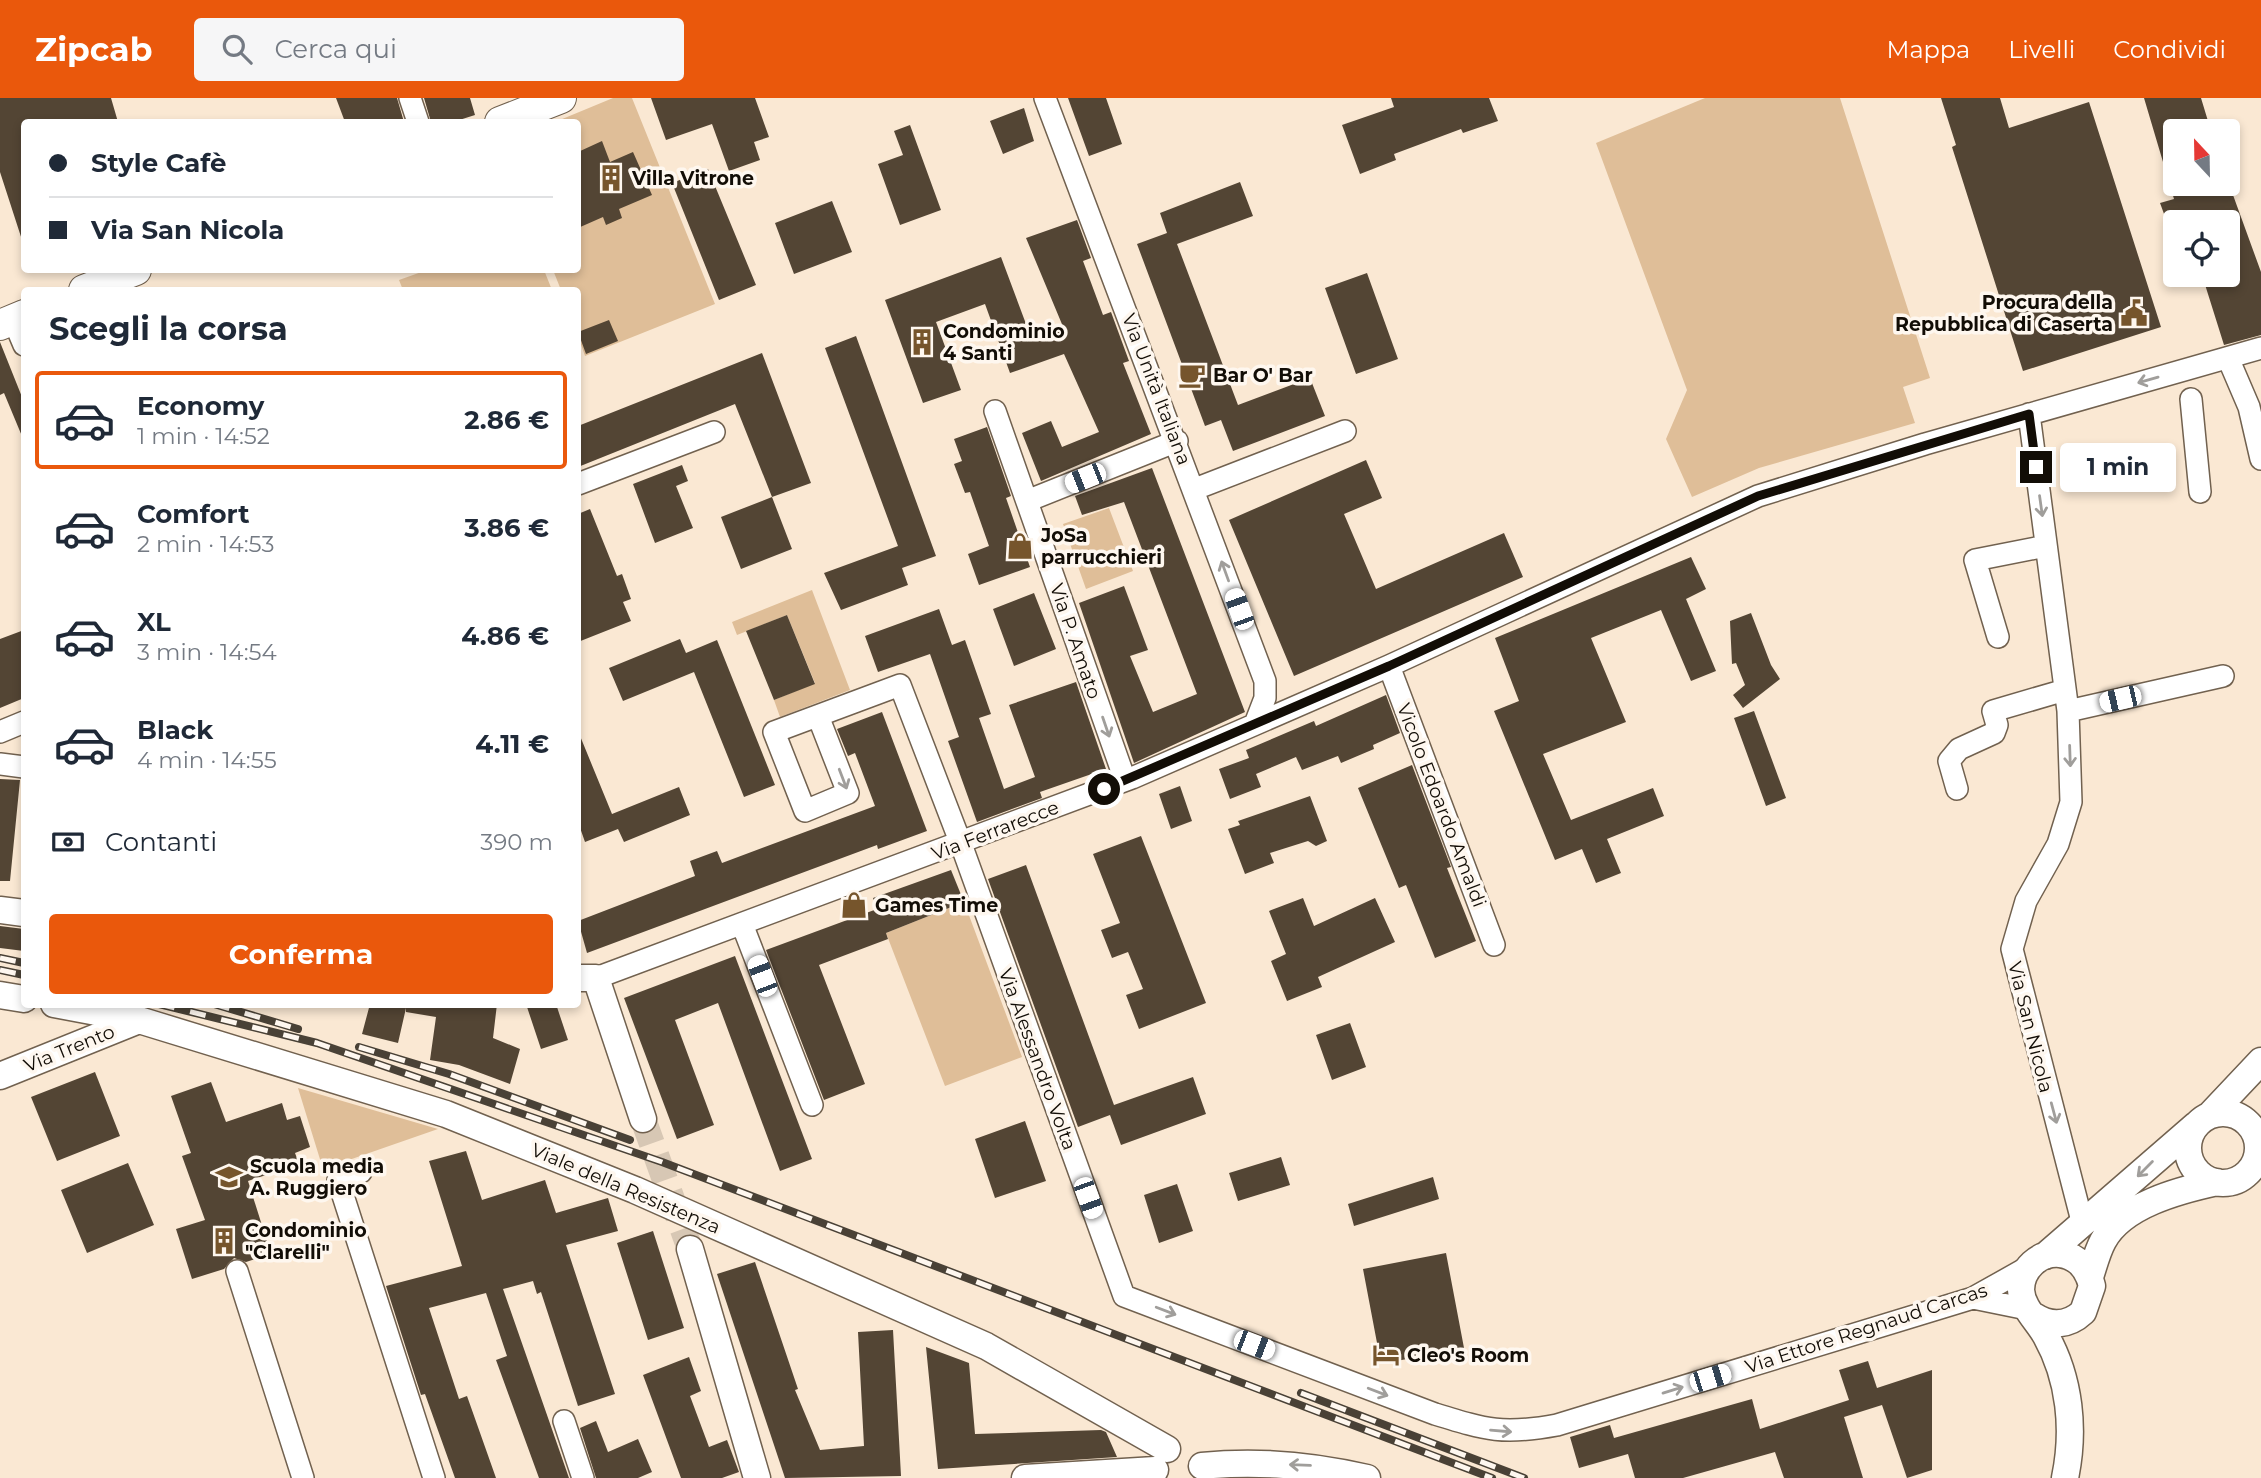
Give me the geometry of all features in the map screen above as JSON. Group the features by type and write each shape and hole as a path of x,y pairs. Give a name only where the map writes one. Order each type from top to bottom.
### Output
{"main road":[{"path":"508,119 561,98"},
{"path":"92,287 128,273"}],"street":[{"path":"410,98 417,119"},
{"name":"Via Unità Italiana","path":"1045,98 1177,441 1265,681"},
{"name":"Via Ferrarecce","path":"587,978 961,844 1125,780 1389,666 1758,496 2029,414 2183,374 2261,348"},
{"path":"2228,358 2249,407 2261,459"},
{"path":"2191,400 2200,492"},
{"name":"Via P. Amato","path":"995,411 1125,780"},
{"name":"Via San Nicola","path":"2029,414 2068,711 2071,802 2058,844 2026,901 2012,948 2084,1225"},
{"path":"1195,489 1345,431"},
{"path":"581,483 714,432"},
{"path":"1027,501 1177,441"},
{"path":"1998,637 1975,560 2046,546"},
{"name":"Vicolo Edoardo Amaldi","path":"1389,666 1494,945"},
{"path":"2068,711 2223,676"},
{"path":"1265,681 1286,697 1303,704"},
{"path":"1255,724 1265,698 1265,681"},
{"name":"Via Alessandro Volta","path":"818,716 900,685 961,844 1115,1274"},
{"path":"1957,789 1948,766 1952,755 1994,733 1997,725 1993,711 2065,690"},
{"path":"0,732 21,723"},
{"path":"0,764 21,767"},
{"path":"0,910 21,913"},
{"path":"742,924 812,1105"},
{"path":"587,978 643,1119"},
{"path":"0,995 21,998"},
{"name":"Viale della Resistenza","path":"75,1008 139,1020 446,1114 635,1190 986,1346 1160,1466"},
{"name":"Via Trento","path":"0,1076 139,1020"},
{"path":"2261,1061 2204,1120 2188,1141 2190,1160 2200,1175 2261,1188"},
{"path":"2246,1121 2251,1088 2261,1068"},
{"path":"2062,1367 2077,1318 2088,1304 2090,1277 2104,1241 2125,1218 2193,1188 2226,1182 2250,1170 2260,1146 2246,1121 2230,1113 2204,1120 2172,1142 2084,1225 2024,1274 2021,1292 2062,1367 2070,1435 2065,1478"},
{"path":"361,1172 338,1180 434,1478"},
{"path":"690,1249 753,1475"},
{"path":"2037,1261 2063,1254 2072,1257 2090,1277"},
{"name":"Via Ettore Regnaud Carcas","path":"1115,1274 1124,1296 1435,1414 1487,1429 1517,1432 1608,1410 1973,1298 2037,1261"},
{"path":"237,1271 303,1478"},
{"path":"1973,1298 2031,1313 2041,1321 2059,1324 2077,1318"},
{"path":"564,1420 583,1478"},
{"path":"1025,1478 1160,1466 1174,1446 1189,1448 1201,1472 1229,1463 1312,1465 1367,1478"}],"shaded area":[{"path":"613,98 632,98 715,304 585,356 581,345 581,287 560,287 554,273 581,273 581,119 562,119"},
{"path":"1705,98 1840,98 1930,378 1903,387 1915,423 1759,468 1692,497 1666,439 1687,390 1596,143"},
{"path":"419,273 545,273 551,287 402,287 399,280"},
{"path":"1109,508 1133,571 1086,589 1063,524"},
{"path":"812,590 850,690 780,717 774,700 815,683 787,615 737,635 732,622"},
{"path":"964,902 1022,1057 945,1086 886,933"},
{"path":"298,1088 438,1129 323,1169"}],"building":[{"path":"0,98 111,98 117,119 21,119 21,237 0,172"},
{"path":"336,98 397,98 403,119 344,119"},
{"path":"424,98 470,98 475,115 462,119 430,119"},
{"path":"651,98 755,98 769,137 754,142 760,160 729,171 712,124 666,140"},
{"path":"1068,98 1106,98 1122,144 1089,156"},
{"path":"1391,98 1489,98 1498,121 1463,133 1461,129 1394,154 1396,160 1360,174 1342,125 1394,107"},
{"path":"1941,98 2000,98 2009,128 2089,102 2161,327 2023,371 1952,147 1956,145"},
{"path":"2144,98 2201,98 2207,119 2163,119 2163,162"},
{"path":"1024,108 1034,141 1003,154 990,121"},
{"path":"910,125 941,210 900,225 878,164 903,155 894,131"},
{"name":"Villa Vitrone","path":"602,141 610,162 633,152 652,195 619,209 622,218 606,225 603,217 581,227 581,151"},
{"path":"708,169 756,285 719,300 672,183"},
{"path":"1240,182 1253,216 1177,244 1238,405 1310,378 1325,416 1233,451 1221,420 1205,426 1137,244 1167,233 1160,213"},
{"path":"2173,196 2233,196 2238,210 2163,211 2160,203 2174,199"},
{"path":"832,201 852,252 794,274 775,223"},
{"path":"2240,214 2261,272 2261,335 2224,345 2206,287 2240,287"},
{"path":"1077,220 1091,258 1083,261 1103,315 1111,312 1129,361 1123,363 1151,434 1041,481 1022,433 1051,421 1062,447 1099,432 1064,354 1010,373 985,304 936,322 961,390 923,403 885,300 1001,257 1032,340 1064,329 1026,238"},
{"path":"1367,273 1398,359 1356,374 1325,288"},
{"path":"609,320 618,341 586,354 581,331"},
{"path":"856,336 936,556 902,568 908,585 841,610 824,573 898,546 825,348"},
{"path":"0,342 21,394 21,434 4,393 0,395"},
{"path":"762,353 811,483 772,497 735,404 581,466 581,425"},
{"path":"987,427 1011,496 1006,498 1030,567 979,585 968,554 989,546 970,492 965,493 954,464 962,461 954,439"},
{"path":"1366,460 1382,498 1344,514 1376,589 1504,533 1523,577 1294,676 1229,520"},
{"path":"682,465 688,481 676,486 693,528 655,543 633,484"},
{"path":"1152,468 1245,712 1134,763 1079,603 1124,586 1148,650 1130,656 1153,712 1197,694 1124,502 1082,515 1075,496"},
{"path":"772,497 792,549 741,569 721,517"},
{"path":"590,509 617,576 622,574 631,599 623,602 631,621 581,641 581,513"},
{"path":"1691,557 1706,589 1686,599 1716,671 1691,681 1661,610 1591,638 1626,722 1543,754 1571,820 1653,788 1664,816 1607,839 1621,873 1596,883 1582,849 1555,860 1494,711 1519,701 1495,638"},
{"path":"1034,593 1056,649 1014,666 993,609"},
{"path":"939,609 952,645 965,640 991,714 979,718 1004,789 1035,777 1009,705 1076,682 1106,769 1040,792 1042,798 977,822 948,741 959,737 930,654 878,672 865,636"},
{"path":"1751,613 1771,665 1780,679 1743,708 1733,695 1745,685 1736,663 1732,664 1730,621"},
{"path":"787,615 815,684 774,700 746,631"},
{"path":"21,631 21,699 0,708 0,639"},
{"path":"680,639 686,653 717,640 775,785 744,797 694,672 623,701 609,668"},
{"path":"1386,695 1400,733 1373,745 1374,749 1341,763 1338,756 1302,770 1296,757 1256,774 1261,787 1230,799 1219,769 1249,758 1246,750 1314,721 1316,726"},
{"path":"1754,711 1786,798 1766,806 1734,718"},
{"path":"882,712 927,831 878,849 877,845 587,953 581,932 581,920 695,876 690,861 717,851 722,863 875,806 855,753 848,756 837,729"},
{"path":"581,738 612,814 679,787 690,815 624,842 618,829 585,842 581,831"},
{"path":"1412,765 1451,867 1447,868 1476,941 1435,958 1406,885 1399,888 1358,788"},
{"path":"0,779 20,780 10,881 0,881"},
{"path":"1180,786 1192,821 1171,829 1159,794"},
{"path":"1310,796 1327,841 1316,846 1308,841 1270,853 1274,863 1245,874 1228,829 1240,825 1238,821"},
{"path":"1141,836 1206,1003 1139,1029 1126,995 1143,989 1128,952 1112,958 1101,930 1120,923 1093,854"},
{"path":"1026,865 1114,1105 1193,1077 1206,1114 1121,1145 1110,1115 1078,1127 988,879"},
{"path":"951,870 964,902 886,933 888,939 819,965 865,1084 824,1100 766,950 877,909 873,898"},
{"path":"1303,898 1314,926 1375,898 1395,942 1318,977 1322,987 1287,1001 1271,961 1286,954 1269,911"},
{"path":"0,926 21,929 21,951 0,948"},
{"path":"735,956 812,1159 780,1171 718,1003 675,1020 714,1125 677,1139 624,998"},
{"path":"369,1008 406,1008 398,1043 362,1034"},
{"path":"406,1008 497,1008 493,1038 520,1049 510,1084 459,1065 430,1060 436,1017 406,1012"},
{"path":"527,1008 557,1008 568,1040 541,1049"},
{"path":"1350,1023 1366,1067 1332,1080 1316,1035"},
{"path":"95,1072 120,1136 57,1161 31,1097"},
{"path":"211,1082 226,1122 282,1103 287,1120 300,1116 310,1147 295,1153 299,1164 248,1181 271,1254 246,1262 234,1258 224,1269 192,1279 176,1229 205,1220 182,1156 191,1153 171,1096"},
{"path":"1025,1121 1046,1181 995,1198 975,1139"},
{"path":"466,1151 482,1200 545,1180 556,1213 608,1198 618,1231 566,1245 615,1394 578,1406 541,1292 537,1294 533,1281 503,1289 569,1478 539,1478 496,1360 507,1356 486,1293 429,1308 459,1399 467,1396 496,1478 455,1478 425,1394 421,1395 386,1286 462,1266 429,1161"},
{"path":"1281,1157 1290,1185 1238,1201 1229,1173"},
{"path":"128,1163 154,1225 87,1253 61,1190"},
{"path":"1433,1177 1439,1199 1354,1226 1348,1204"},
{"path":"1177,1184 1193,1231 1159,1243 1144,1195"},
{"path":"653,1231 684,1328 648,1340 617,1243"},
{"path":"1446,1253 1464,1348 1381,1364 1363,1269"},
{"path":"755,1262 798,1389 795,1390 820,1450 864,1446 858,1332 893,1330 901,1476 785,1478 717,1274"},
{"path":"926,1347 969,1363 975,1434 1101,1430 1106,1432 1117,1457 938,1469"},
{"path":"689,1357 701,1391 690,1396 709,1447 727,1440 739,1472 722,1478 681,1478 643,1375"},
{"path":"1868,1361 1877,1388 1932,1370 1932,1470 1907,1478 1882,1405 1844,1417 1863,1478 1784,1478 1775,1452 1683,1478 1635,1478 1628,1454 1579,1468 1570,1437 1610,1425 1614,1438 1752,1399 1760,1429 1849,1400 1839,1370"},
{"path":"596,1421 608,1452 638,1439 652,1472 638,1478 596,1478 580,1428"}],"tunnel":[{"path":"643,1119 690,1249"}],"railway":[{"path":"0,958 21,962"},
{"path":"0,970 21,974"},
{"path":"175,1008 317,1043 662,1162 1492,1478"},
{"path":"227,1008 298,1029"},
{"path":"359,1047 449,1074 630,1140"},
{"path":"1301,1393 1524,1478"}],"place":[{"name":"Villa Vitrone","path":"611,178"},
{"name":"Procura della Repubblica di Caserta","path":"2134,313"},
{"name":"Condominio 4 Santi","path":"922,342"},
{"name":"Bar O' Bar","path":"1192,375"},
{"name":"JoSa parrucchieri","path":"1020,546"},
{"name":"Games Time","path":"854,905"},
{"name":"Scuola media A. Ruggiero","path":"229,1177"},
{"name":"Condominio \"Clarelli\"","path":"224,1241"},
{"name":"Cleo's Room","path":"1386,1355"}],"route":[{"path":"1104,789 1389,666 1758,496 2029,414 2036,467"}]}
